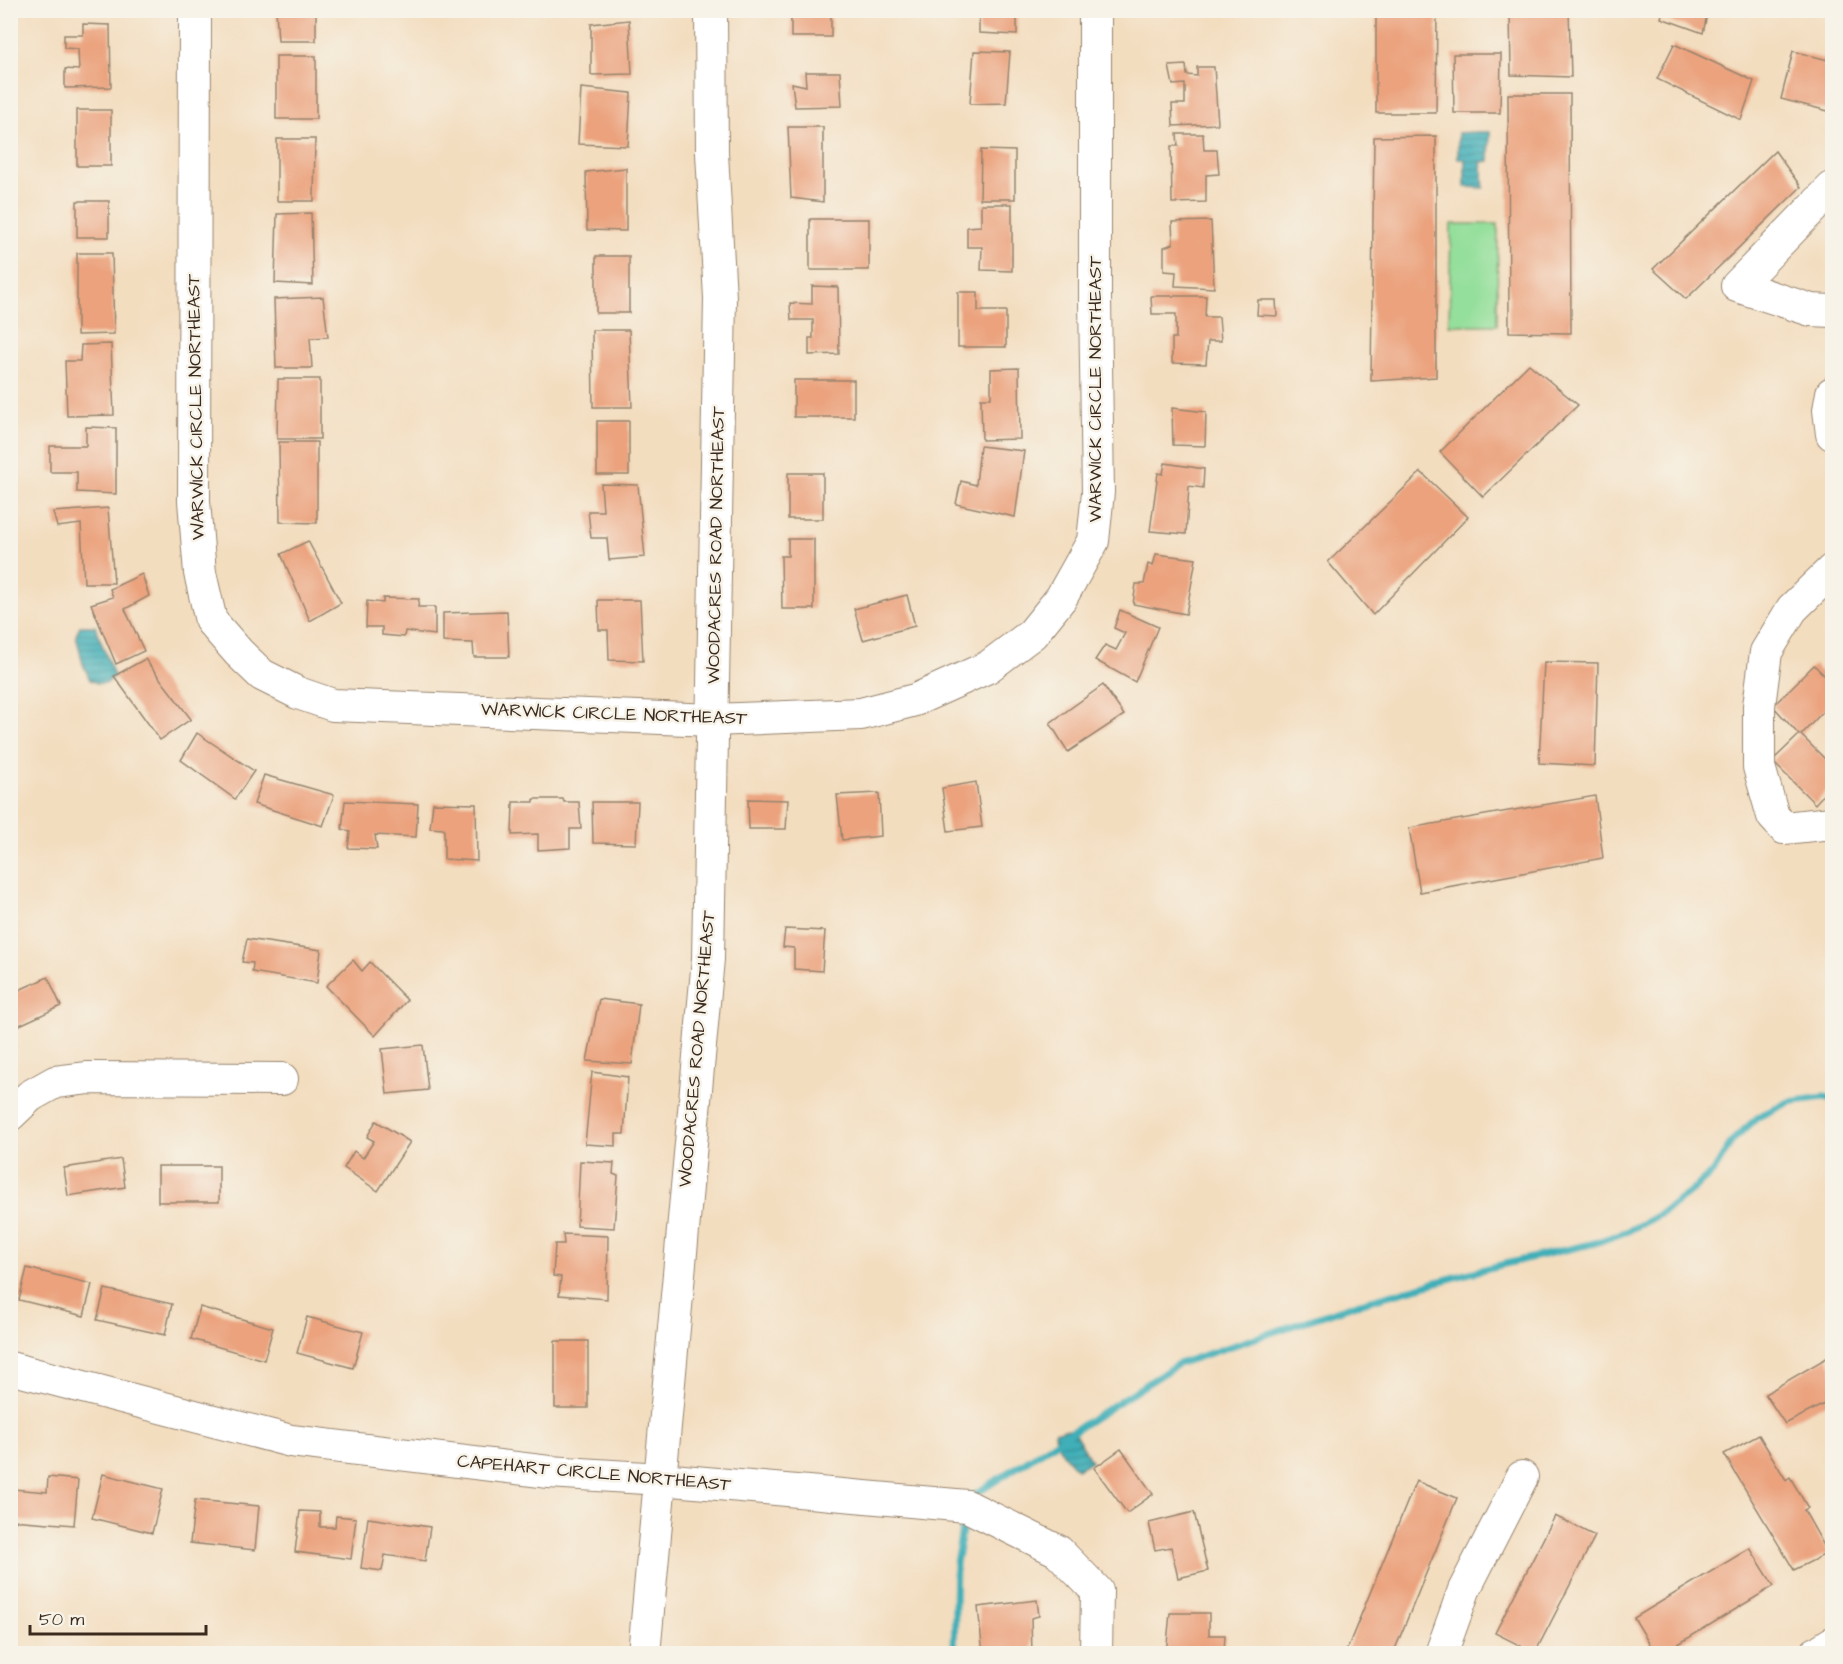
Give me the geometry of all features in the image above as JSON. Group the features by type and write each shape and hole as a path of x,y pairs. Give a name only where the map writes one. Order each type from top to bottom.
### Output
{"street":[{"name":"WARWICK CIRCLE NORTHEAST","path":"195,10 194,501 200,573 211,621 238,653 262,675 298,693 333,705 713,720 861,714 915,700 988,667 1032,634 1061,598 1093,541 1098,492 1095,300 1095,10"},
{"name":"WOODACRES ROAD NORTHEAST","path":"644,1653 708,959 720,298 712,153 711,10"},
{"path":"1833,188 1737,286 1811,310 1833,311"},
{"path":"1833,393 1829,410 1833,434"},
{"path":"1833,570 1792,609 1766,652 1759,706 1759,767 1773,816 1784,828 1833,823"},
{"path":"10,1116 30,1096 55,1082 88,1078 282,1078"},
{"name":"CAPEHART CIRCLE NORTHEAST","path":"10,1368 291,1441 549,1472 661,1479 967,1506 1058,1551 1097,1591 1096,1653"},
{"path":"1441,1653 1464,1590 1522,1477"},
{"path":"1815,1653 1833,1643"}],"green space":[{"path":"1451,224 1498,224 1497,325 1449,325"}],"water":[{"path":"1490,132 1489,161 1481,162 1484,188 1465,187 1465,159 1458,159 1458,133"},
{"path":"80,626 95,626 114,676 107,683 90,680 83,664 76,635"},
{"path":"1064,1429 1073,1430 1091,1461 1077,1469 1057,1442 1055,1432"}],"building":[{"path":"276,10 316,10 316,41 278,41"},
{"path":"791,10 831,10 831,37 791,37"},
{"path":"979,10 1017,10 1017,35 979,33"},
{"path":"1376,10 1437,10 1436,113 1376,113"},
{"path":"1510,10 1569,10 1571,77 1511,75"},
{"path":"1663,10 1708,10 1703,33 1661,18"},
{"path":"629,20 632,74 591,75 591,24"},
{"path":"83,24 110,25 111,87 65,88 65,69 79,70 78,49 64,48 64,35 83,35"},
{"path":"1674,44 1754,81 1741,120 1657,79"},
{"path":"974,51 1010,52 1006,103 970,104"},
{"path":"1793,51 1832,61 1832,112 1781,99"},
{"path":"1453,54 1501,54 1500,113 1454,113"},
{"path":"276,56 316,56 316,119 276,119"},
{"path":"1186,65 1187,75 1197,76 1197,67 1214,67 1218,124 1173,126 1172,104 1185,104 1185,84 1173,85 1169,66"},
{"path":"805,72 840,72 842,106 795,107 792,83 806,86"},
{"path":"581,88 631,93 628,146 578,144"},
{"path":"1508,94 1570,94 1571,333 1509,332"},
{"path":"77,110 111,110 111,166 77,166"},
{"path":"788,127 823,127 823,202 791,198"},
{"path":"1177,134 1203,134 1204,150 1217,150 1219,174 1206,175 1206,202 1172,203 1171,146 1178,146"},
{"path":"1436,136 1436,377 1371,381 1374,137"},
{"path":"277,139 315,139 314,201 277,201"},
{"path":"981,150 1015,151 1015,199 980,199"},
{"path":"1775,151 1801,187 1686,299 1653,269"},
{"path":"626,168 626,231 587,230 586,172"},
{"path":"77,201 109,201 109,237 77,237"},
{"path":"981,204 1012,204 1012,271 981,270 982,247 967,247 967,227 981,226"},
{"path":"311,213 313,285 275,283 277,214"},
{"path":"810,219 869,219 869,270 810,270"},
{"path":"1211,221 1214,288 1175,286 1176,272 1164,271 1164,247 1173,244 1172,222"},
{"path":"77,253 112,253 114,334 77,335"},
{"path":"596,256 629,256 629,313 596,313"},
{"path":"812,286 838,287 839,354 809,355 809,338 813,338 813,320 791,320 790,303 812,304"},
{"path":"958,292 978,292 978,311 1006,311 1006,347 958,347"},
{"path":"1151,296 1206,296 1205,317 1219,317 1221,341 1208,341 1206,364 1172,363 1172,338 1176,338 1176,314 1152,314"},
{"path":"323,297 328,337 310,338 312,368 276,368 274,299"},
{"path":"1258,300 1276,300 1277,316 1257,315"},
{"path":"592,330 629,330 632,407 593,407"},
{"path":"111,344 114,415 67,416 65,361 80,361 81,345"},
{"path":"1529,364 1578,405 1483,497 1440,452"},
{"path":"1019,368 1020,439 982,440 981,398 991,398 991,369"},
{"path":"278,379 320,379 320,439 277,439"},
{"path":"794,380 854,380 854,417 794,417"},
{"path":"1172,408 1206,412 1205,446 1173,445"},
{"path":"597,421 629,421 629,475 597,475"},
{"path":"86,427 116,428 116,494 77,492 77,472 50,472 50,446 86,446"},
{"path":"279,442 317,442 317,523 280,522"},
{"path":"980,446 1024,451 1015,517 956,504 961,481 976,485"},
{"path":"1165,463 1204,469 1203,488 1189,486 1186,534 1150,531 1158,473 1163,474"},
{"path":"1421,472 1468,517 1373,615 1328,562"},
{"path":"788,473 823,473 823,519 788,519"},
{"path":"601,484 638,485 645,557 609,560 607,538 591,538 588,511 603,511"},
{"path":"108,508 114,583 84,583 81,524 57,527 53,512"},
{"path":"788,539 814,539 814,609 782,609 781,556 788,556"},
{"path":"308,541 341,603 310,621 281,554"},
{"path":"1156,554 1196,559 1186,614 1133,604 1136,584 1144,584 1148,564 1153,566"},
{"path":"142,574 149,596 125,609 144,651 116,664 91,604 113,597 110,589"},
{"path":"907,595 915,626 863,640 854,609"},
{"path":"383,598 419,599 418,607 435,607 435,635 405,631 404,637 382,635 382,627 366,627 367,601 383,603"},
{"path":"598,600 640,600 643,661 609,660 608,630 599,630"},
{"path":"1120,610 1158,627 1135,682 1095,660 1105,645 1116,650 1125,633 1114,628"},
{"path":"507,611 509,657 474,657 473,643 443,642 443,613"},
{"path":"145,659 191,719 160,740 114,676"},
{"path":"1544,662 1598,663 1595,766 1539,763"},
{"path":"1814,665 1832,683 1832,702 1801,735 1832,766 1832,785 1815,804 1772,761 1799,735 1773,706"},
{"path":"1103,685 1124,715 1068,752 1050,723"},
{"path":"197,733 254,771 235,799 181,760"},
{"path":"264,775 334,795 323,826 254,804"},
{"path":"976,782 982,827 948,831 942,788"},
{"path":"879,793 881,836 842,840 837,795"},
{"path":"1595,796 1603,858 1420,892 1409,828"},
{"path":"534,799 563,799 564,802 579,802 581,829 570,829 570,848 538,850 538,834 512,835 513,802 534,802"},
{"path":"748,799 788,800 786,829 749,829"},
{"path":"345,801 418,804 416,837 375,835 377,849 348,848 350,832 342,829"},
{"path":"592,802 638,802 636,844 593,843"},
{"path":"433,803 476,804 477,861 444,859 444,829 430,828"},
{"path":"785,929 825,931 822,971 794,969 794,948 783,947"},
{"path":"247,939 321,950 317,983 252,972 253,963 242,962"},
{"path":"353,960 362,971 370,962 407,1000 375,1036 326,986"},
{"path":"48,977 61,1006 11,1029 10,994"},
{"path":"599,999 639,1004 632,1064 587,1061"},
{"path":"423,1045 428,1090 387,1094 382,1049"},
{"path":"592,1072 628,1077 624,1134 616,1134 616,1146 585,1144"},
{"path":"376,1121 410,1142 378,1191 344,1168 354,1151 363,1158 374,1141 367,1137"},
{"path":"121,1159 125,1187 68,1196 64,1168"},
{"path":"580,1161 614,1163 613,1174 618,1176 614,1228 577,1226"},
{"path":"158,1166 219,1166 219,1202 158,1202"},
{"path":"563,1234 608,1236 607,1299 559,1295 561,1277 553,1276 555,1244 564,1244"},
{"path":"27,1268 92,1284 84,1316 19,1300"},
{"path":"105,1289 172,1304 165,1335 97,1320"},
{"path":"200,1307 273,1328 264,1360 191,1339"},
{"path":"307,1317 363,1332 353,1368 297,1353"},
{"path":"555,1341 588,1341 588,1408 555,1408"},
{"path":"1828,1357 1832,1367 1832,1400 1785,1424 1765,1394"},
{"path":"1759,1435 1786,1480 1790,1477 1808,1508 1804,1510 1828,1553 1794,1570 1724,1454"},
{"path":"1121,1449 1153,1494 1127,1513 1094,1468"},
{"path":"103,1474 163,1489 152,1533 92,1518"},
{"path":"48,1477 78,1480 74,1525 11,1520 13,1489 47,1492"},
{"path":"1416,1481 1457,1498 1393,1654 1345,1654"},
{"path":"195,1500 259,1506 255,1550 190,1543"},
{"path":"300,1511 320,1512 320,1527 335,1527 336,1516 356,1518 351,1559 295,1552"},
{"path":"1194,1512 1208,1571 1178,1578 1171,1547 1155,1550 1149,1523"},
{"path":"1555,1516 1595,1536 1535,1653 1495,1633"},
{"path":"368,1518 430,1527 425,1561 385,1555 382,1571 361,1568"},
{"path":"1750,1548 1774,1586 1662,1654 1656,1654 1634,1618"},
{"path":"1037,1600 1039,1616 1031,1618 1032,1654 983,1654 978,1607"},
{"path":"1170,1613 1209,1613 1209,1635 1225,1635 1224,1654 1166,1654"}],"waterway":[{"path":"969,1498 1178,1364 1357,1304 1492,1267 1595,1243 1628,1231 1659,1215 1688,1194 1714,1171 1732,1141 1758,1117 1789,1102 1824,1097 1832,1099"},
{"path":"954,1654 956,1563 965,1515"}]}
